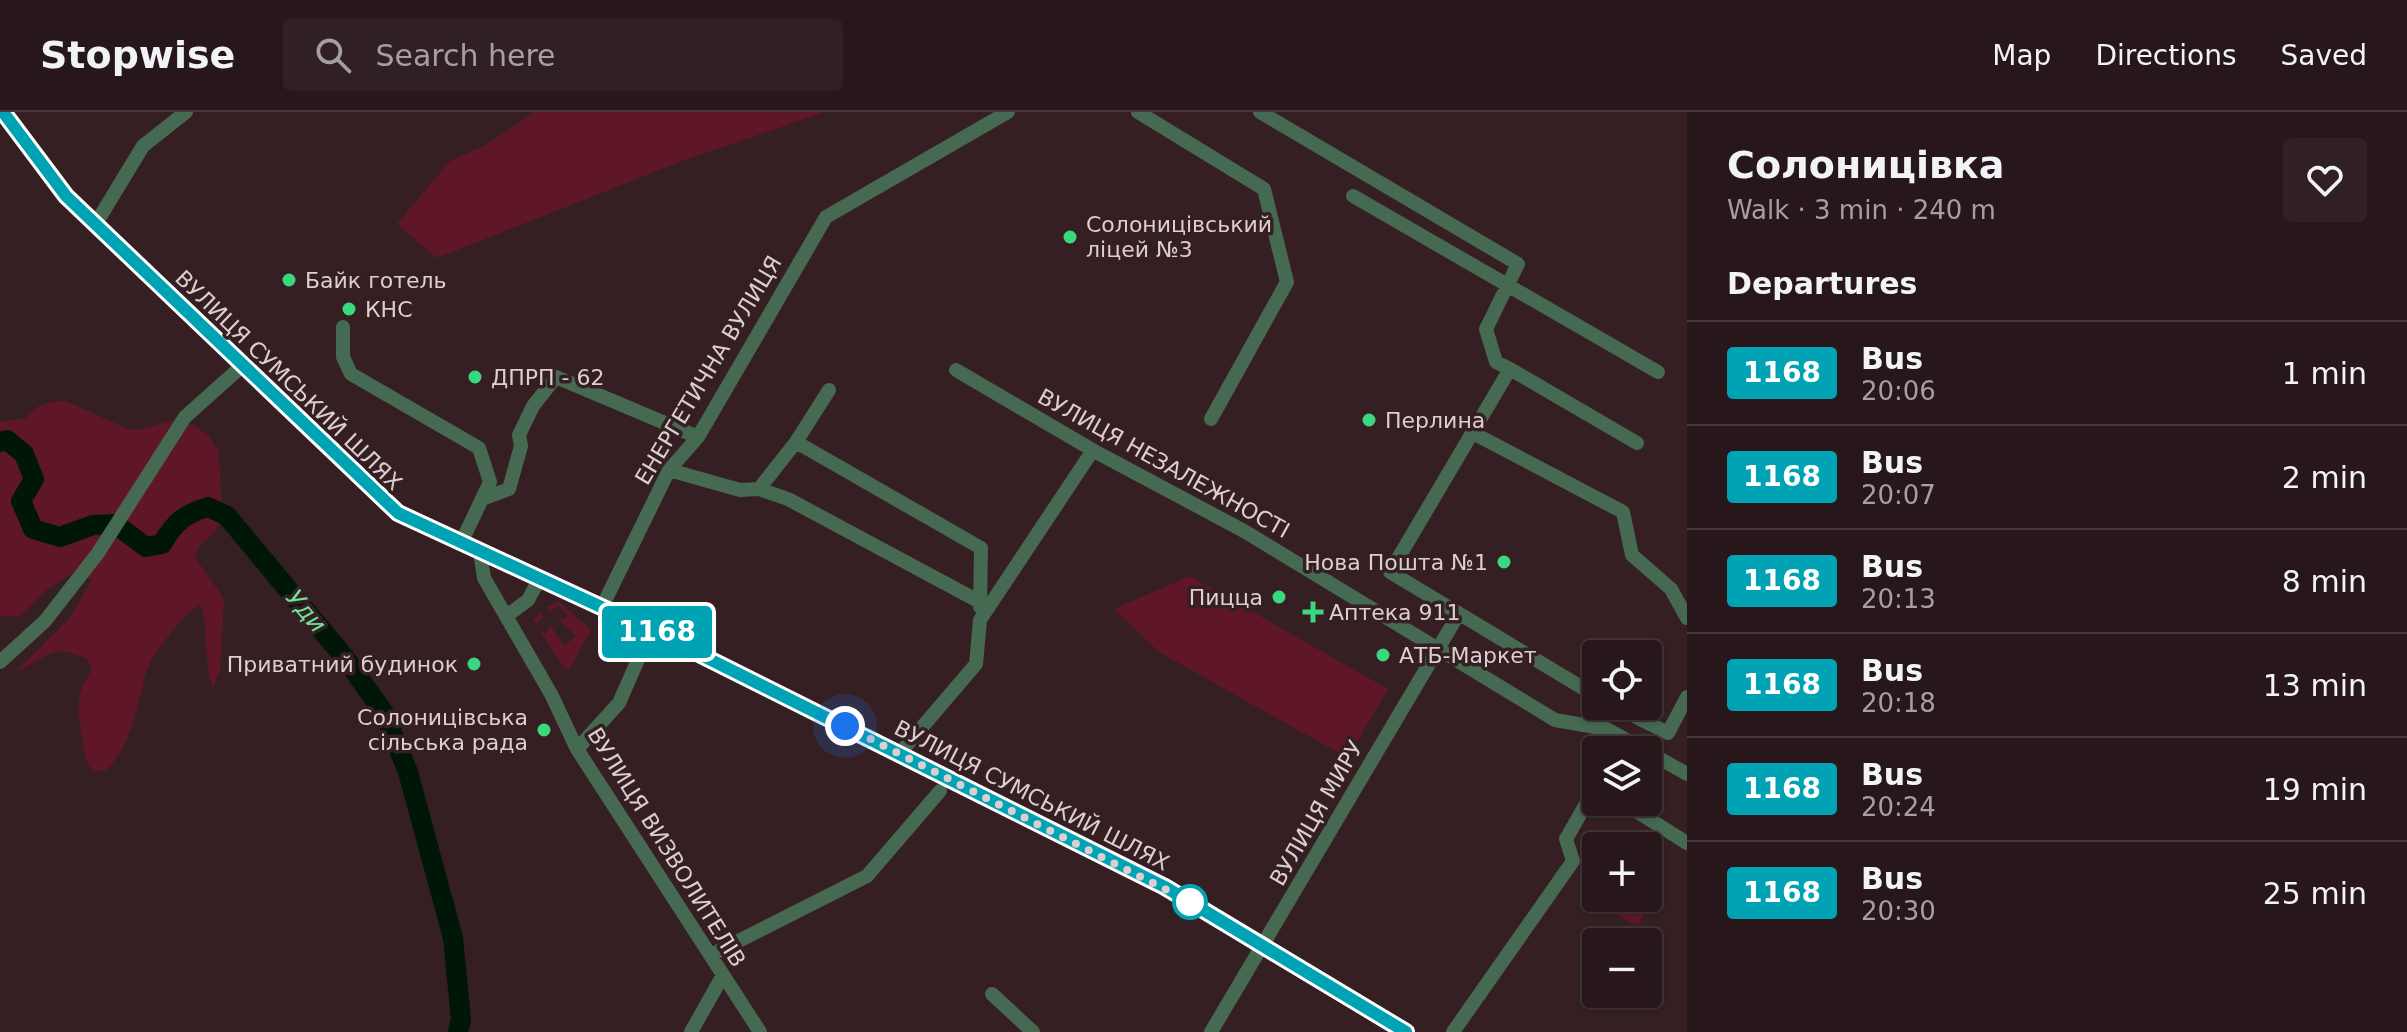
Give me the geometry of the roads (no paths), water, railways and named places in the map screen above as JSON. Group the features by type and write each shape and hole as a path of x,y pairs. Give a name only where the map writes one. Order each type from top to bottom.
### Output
{"main road":[{"name":"ВУЛИЦЯ СУМСЬКИЙ ШЛЯХ","path":"3,112 66,196 398,513 651,630 1165,887 1406,1032"}],"street":[{"path":"95,225 143,146 186,112"},
{"name":"ЕНЕРГЕТИЧНА ВУЛИЦЯ","path":"602,607 669,470 698,437 826,217 1008,112"},
{"path":"1138,112 1264,189 1287,282 1211,419"},
{"path":"1260,112 1518,264 1486,329 1496,362 1637,443"},
{"path":"1353,196 1658,372"},
{"path":"343,327 343,357 351,374 479,448 490,482 461,543"},
{"path":"0,662 45,621 98,553 185,417 242,366"},
{"path":"1510,369 1390,572 1582,688"},
{"name":"ВУЛИЦЯ НЕЗАЛЕЖНОСТІ","path":"956,370 1093,450 1244,531 1555,720 1607,729 1619,736"},
{"path":"485,498 509,489 521,446 519,435 533,406 556,377 698,437"},
{"path":"759,489 796,442 829,390"},
{"path":"1473,433 1623,512 1632,555 1671,589 1687,618"},
{"path":"796,442 981,548 976,664 900,753"},
{"path":"980,620 1093,450"},
{"path":"669,470 740,490 759,489 788,499 980,602"},
{"name":"ВУЛИЦЯ ВИЗВОЛИТЕЛІВ","path":"480,552 484,578 508,615 577,749 713,954 722,977 760,1032"},
{"path":"508,615 528,600 540,578"},
{"name":"ВУЛИЦЯ МИРУ","path":"1211,1032 1458,615"},
{"path":"577,749 619,703 651,630"},
{"path":"1642,720 1668,733 1687,697"},
{"name":"ВУЛИЦЯ НЕЗАЛЕЖНОСТІ","path":"1662,760 1687,774"},
{"path":"713,954 860,882 940,791"},
{"path":"1453,1032 1573,861 1566,839 1582,811"},
{"path":"1644,816 1687,843"},
{"path":"691,1032 722,977"},
{"path":"992,994 1033,1032"}],"waterway":[{"name":"Уди","path":"0,442 7,440 24,454 34,479 21,501 33,529 60,537 93,525 115,524 146,547 162,544 180,520 200,510 208,507 227,516 345,658 384,713 408,772 453,938 461,1019 458,1032"}],"place":[{"name":"Солоницівський ліцей №3","path":"1070,237"},
{"name":"Байк готель","path":"289,280"},
{"name":"КНС","path":"349,309"},
{"name":"ДПРП - 62","path":"475,377"},
{"name":"Перлина","path":"1369,420"},
{"name":"Нова Пошта №1","path":"1504,562"},
{"name":"Пицца","path":"1279,597"},
{"name":"Аптека 911","path":"1313,612"},
{"name":"АТБ-Маркет","path":"1383,655"},
{"name":"Приватний будинок","path":"474,664"},
{"name":"Солоницівська сільська рада","path":"544,730"}]}
